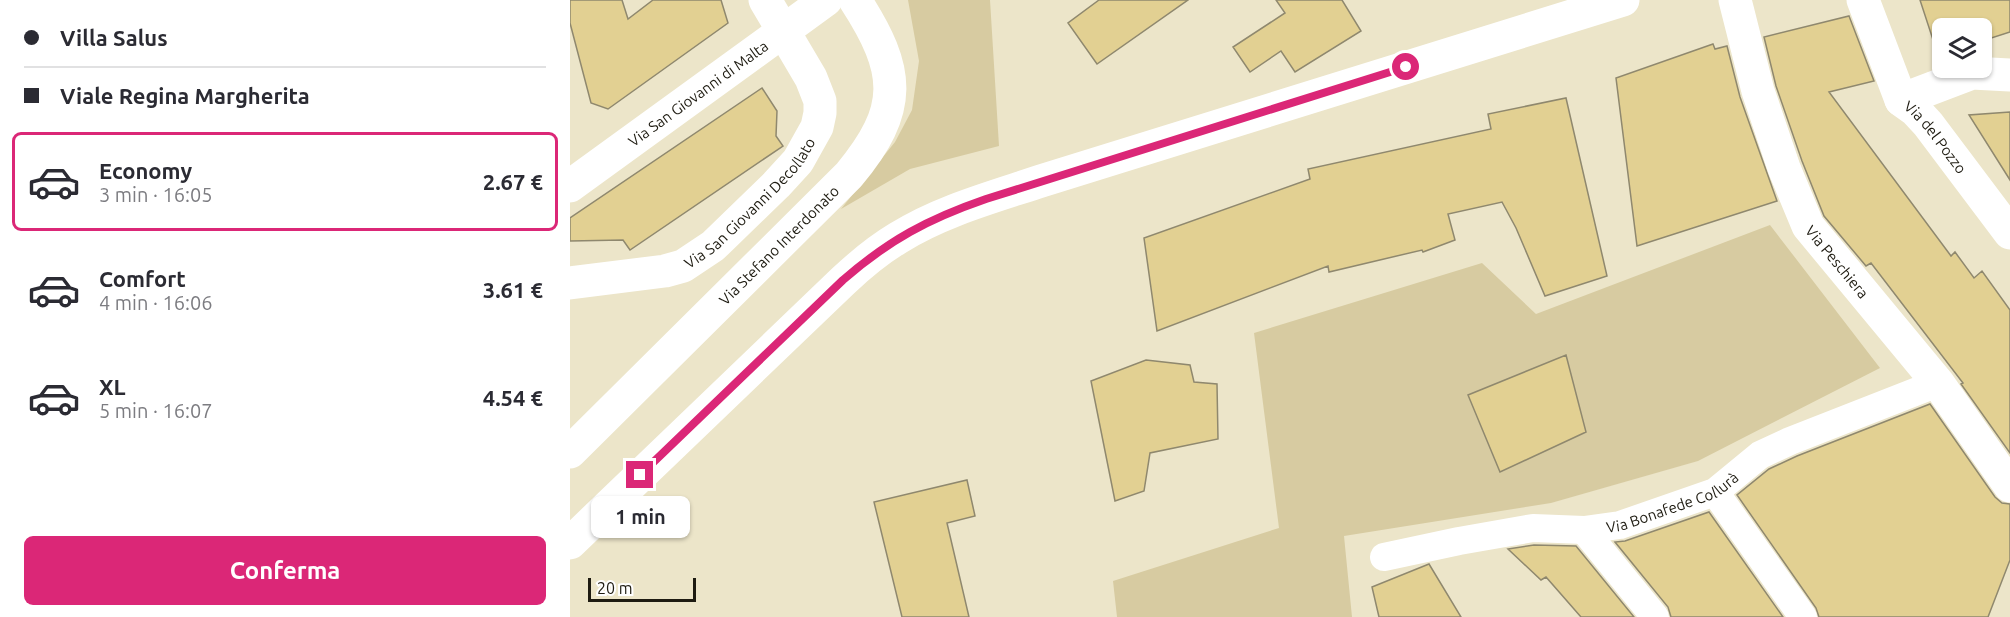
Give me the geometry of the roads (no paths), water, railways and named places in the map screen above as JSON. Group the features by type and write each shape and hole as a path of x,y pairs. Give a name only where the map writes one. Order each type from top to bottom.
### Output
{"street":[{"name":"Via San Giovanni Decollato","path":"570,284 665,272 683,266 713,246 798,161 817,127 820,101 811,78 765,0"},
{"name":"Via San Giovanni di Malta","path":"570,186 826,0"},
{"name":"Via Stefano Interdonato","path":"570,452 849,175 868,152 879,134 891,96 887,66 881,47 874,29 855,0"},
{"path":"570,543 843,280 870,256 900,236 968,205 1041,181 1588,5 1623,0"},
{"name":"Via Peschiera","path":"1735,0 1758,91 1784,168 1808,226 1938,383 2010,486"},
{"name":"Via del Pozzo","path":"1863,0 1901,100 1915,110 1928,124 2010,233"},
{"path":"1901,100 1972,73 2010,75"},
{"name":"Via Bonafede Collurà","path":"1384,557 1533,528 1584,530 1620,525 1715,492 1760,455 1938,383"},
{"path":"1715,492 1803,617"},
{"path":"1584,530 1655,617"}]}
